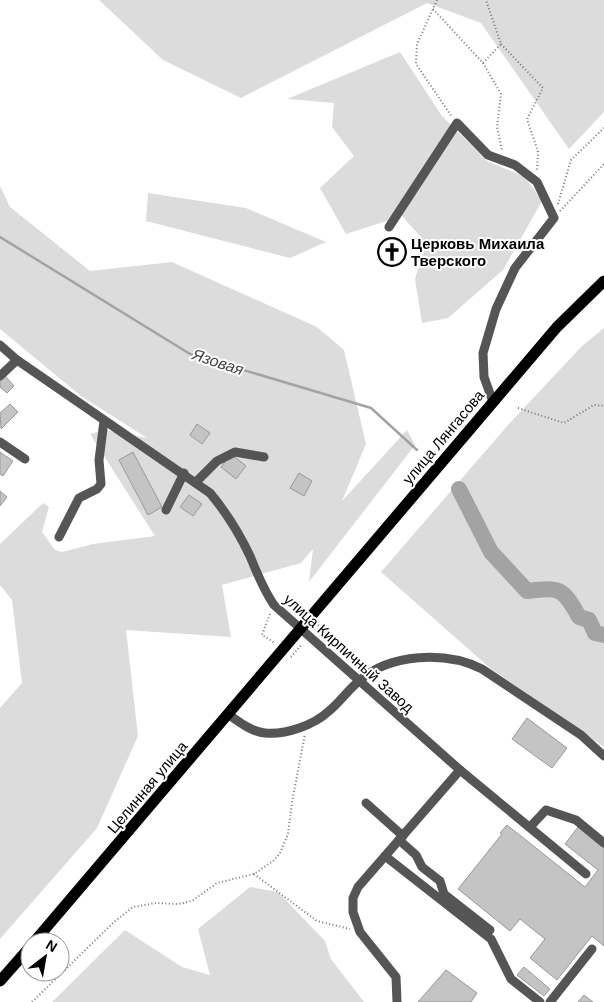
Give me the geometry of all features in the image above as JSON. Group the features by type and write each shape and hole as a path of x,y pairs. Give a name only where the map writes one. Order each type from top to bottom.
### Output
{"main road":[{"name":"улица Лянгасова","path":"279,647 314,621 556,327 604,281"},
{"name":"Целинная улица","path":"43,932 228,714 279,647"},
{"path":"0,981 20,958"}],"street":[{"path":"389,227 457,123 488,155 515,165 537,182 554,218 515,268 496,309 483,353 484,377 493,402"},
{"name":"улица Кирпичный Завод","path":"0,346 104,421 184,473 210,493 226,512 249,555 262,587 274,605 460,770 586,874"},
{"path":"0,376 17,360"},
{"path":"59,537 79,498 97,489 101,484 98,460 104,421"},
{"path":"0,442 25,459"},
{"path":"196,482 218,462 236,452 264,457"},
{"path":"166,510 184,473"},
{"path":"228,714 244,726 264,733 287,731 310,724 329,712 359,680 384,665 412,658 452,659 469,663 581,735 604,756"},
{"path":"397,1002 396,977 360,932 353,912 353,898 358,887 460,770"},
{"path":"366,803 416,855 422,867 440,881 444,894 490,930"},
{"path":"530,827 546,810 576,820 604,843"},
{"path":"385,856 490,940 511,979 540,1002"},
{"path":"550,1002 592,949"}],"path":[{"path":"437,0 417,44 416,64 457,123"},
{"path":"486,0 501,44 543,88 527,119 538,152 537,182"},
{"path":"433,9 483,63 501,94 497,127 503,153"},
{"path":"483,63 501,44"},
{"path":"554,218 571,160 604,128"},
{"path":"554,218 604,164"},
{"path":"518,408 564,423 594,405 604,406"},
{"path":"274,605 262,635 279,647"},
{"path":"314,621 329,632 329,653"},
{"path":"32,1002 114,922 133,908 156,903 178,904 192,901 217,882 254,874 264,868 280,853 288,834 304,735 310,724"},
{"path":"254,874 317,922 360,932"}],"shaded area":[{"path":"99,0 604,0 604,112 569,149 481,23 427,3 241,98 163,60"},
{"path":"400,52 442,116 487,161 525,177 542,201 503,270 448,318 422,323 415,279 426,243 402,216 346,234 320,188 354,156 332,127 334,103 287,99"},
{"path":"0,186 10,207 90,271 172,262 317,327 344,350 366,444 342,501 407,430 415,445 309,582 313,549 301,563 222,585 231,637 126,630 138,736 97,828 0,939 0,708 22,683 12,600 0,585 0,544 43,503 49,507 42,532 55,550 62,552 93,544 155,536 90,434 105,430 147,438 81,396 0,329"},
{"path":"148,193 246,208 326,242 290,258 146,221"},
{"path":"604,328 604,747 490,668 381,572 508,425 582,346"},
{"path":"250,887 278,892 325,941 331,959 364,1002 52,1002 125,930 182,967 210,975 198,929"}],"building":[{"name":"Церковь Михаила Тверского","path":"389,245 395,245 399,252 395,259 389,259 385,255 385,249"},
{"path":"5,376 14,386 7,393 0,387 0,381"},
{"path":"10,404 18,412 1,429 0,413"},
{"path":"197,424 210,433 202,444 190,435"},
{"path":"0,452 13,461 3,476 0,474"},
{"path":"133,452 162,507 148,515 119,460"},
{"path":"231,454 246,466 236,479 221,467"},
{"path":"299,473 312,481 304,496 290,488"},
{"path":"0,491 7,497 0,506"},
{"path":"189,495 202,504 193,516 180,507"},
{"path":"527,718 567,748 552,768 512,739"},
{"path":"507,825 585,887 598,870 565,844 578,827 604,848 604,946 592,936 557,980 530,958 545,939 520,919 510,931 458,889 502,834 500,833"},
{"path":"524,967 550,989 544,996 517,975"},
{"path":"446,970 477,993 471,1002 418,1002"},
{"path":"584,995 593,1002 578,1002"}],"waterway":[{"name":"Язовая","path":"0,237 190,354 371,408 417,450"},
{"name":"Язовая","path":"459,489 491,552 527,591 546,589 559,591 569,600 579,617 589,620 595,633 604,635"}],"place":[{"name":"Церковь Михаила Тверского","path":"392,252"}]}
